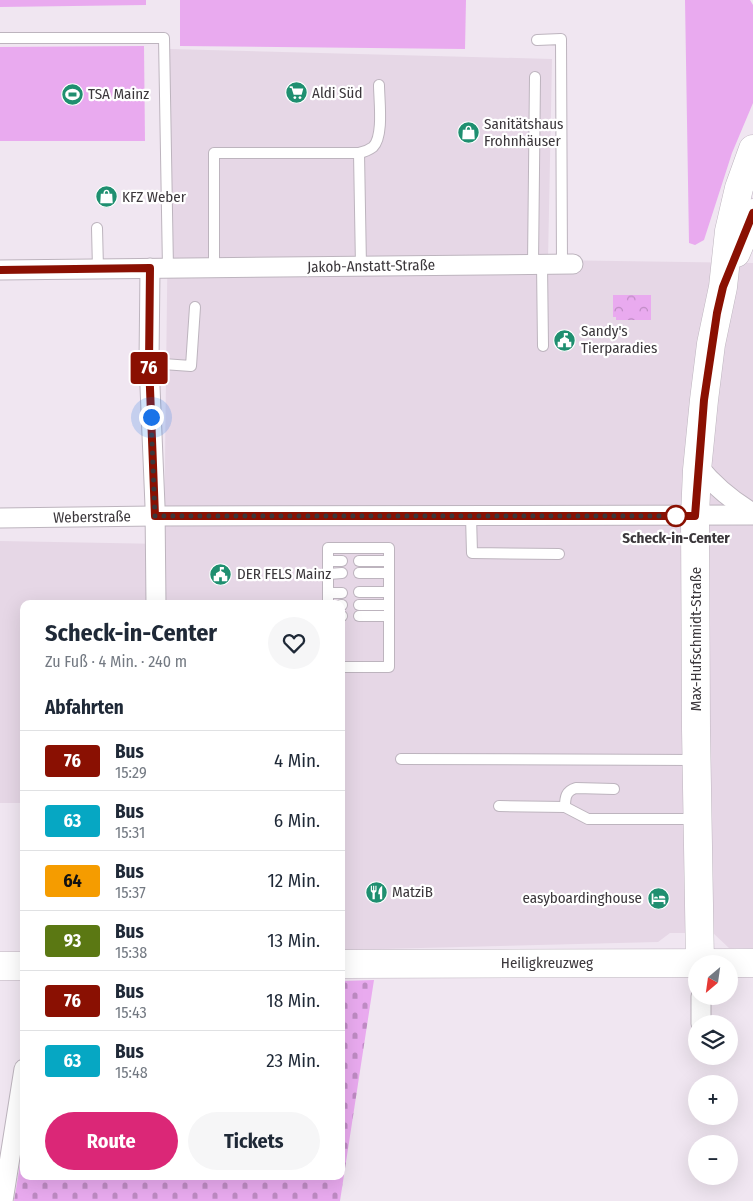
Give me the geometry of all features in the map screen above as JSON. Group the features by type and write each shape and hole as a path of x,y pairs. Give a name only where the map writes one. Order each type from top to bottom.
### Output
{"street":[{"name":"Max-Hufschmidt-Straße","path":"700,955 695,516 698,466 711,344 723,287 733,209 753,149"},
{"name":"Max-Hufschmidt-Straße","path":"723,287 753,213"},
{"name":"Jakob-Anstatt-Straße","path":"0,270 568,264"},
{"path":"156,600 155,516 149,363 159,268"},
{"name":"Weberstraße","path":"698,466 708,479 724,494 753,514"},
{"name":"Weberstraße","path":"0,518 155,516 695,516 753,514"},
{"name":"Heiligkreuzweg","path":"345,964 688,963"},
{"name":"Heiligkreuzweg","path":"738,963 753,963"},
{"path":"0,966 20,966"},
{"path":"3,1201 20,1094"}],"lane":[{"path":"0,38 164,38 159,268"},
{"path":"536,40 561,40 568,264"},
{"path":"535,77 537,264 543,346"},
{"path":"214,268 214,153 359,153 372,148 377,142 380,133 379,85"},
{"path":"359,153 361,266"},
{"path":"97,228 98,269"},
{"path":"149,363 192,366 195,307"},
{"path":"471,516 472,553 559,554"},
{"path":"328,600 328,548 389,548 389,667 345,667"},
{"path":"328,561 342,561"},
{"path":"359,561 389,561"},
{"path":"328,574 342,573"},
{"path":"359,573 389,573"},
{"path":"328,593 342,592"},
{"path":"359,592 389,592"},
{"path":"359,605 389,604"},
{"path":"359,616 389,616"},
{"path":"401,759 697,760"},
{"path":"565,807 567,793 576,788 614,789"},
{"path":"499,806 565,807 588,819 698,819"}],"shaded area":[{"path":"170,49 552,59 548,260 753,263 753,948 729,948 713,933 670,933 658,942 345,950 345,600 20,600 20,803 0,803 0,541 164,544"}],"green space":[{"path":"0,0 146,0 146,5 0,7"},
{"path":"180,0 466,0 465,49 180,46"},
{"path":"685,0 750,0 753,5 753,103 732,153 704,240 695,245 689,243"},
{"name":"TSA Mainz","path":"144,46 145,141 0,141 0,47"},
{"path":"613,295 651,295 651,320 616,320 616,317 613,317"},
{"path":"374,980 345,1168 345,981"},
{"path":"20,1165 20,1180 343,1180 340,1201 14,1201"}],"bus line":[{"name":"76","path":"0,270 150,268 149,363 155,516 695,516 697,470 711,344 723,287 753,213"}],"place":[{"name":"Aldi Süd","path":"296,93"},
{"name":"TSA Mainz","path":"72,94"},
{"name":"Sanitätshaus Frohnhäuser","path":"468,133"},
{"name":"KFZ Weber","path":"106,197"},
{"name":"Sandy's Tierparadies","path":"565,340"},
{"name":"Scheck-in-Center","path":"676,516"},
{"name":"DER FELS Mainz","path":"221,574"},
{"name":"MatziB","path":"376,892"},
{"name":"easyboardinghouse","path":"658,898"}],"route":[{"path":"151,417 155,516 389,516 679,516 676,516"}]}
